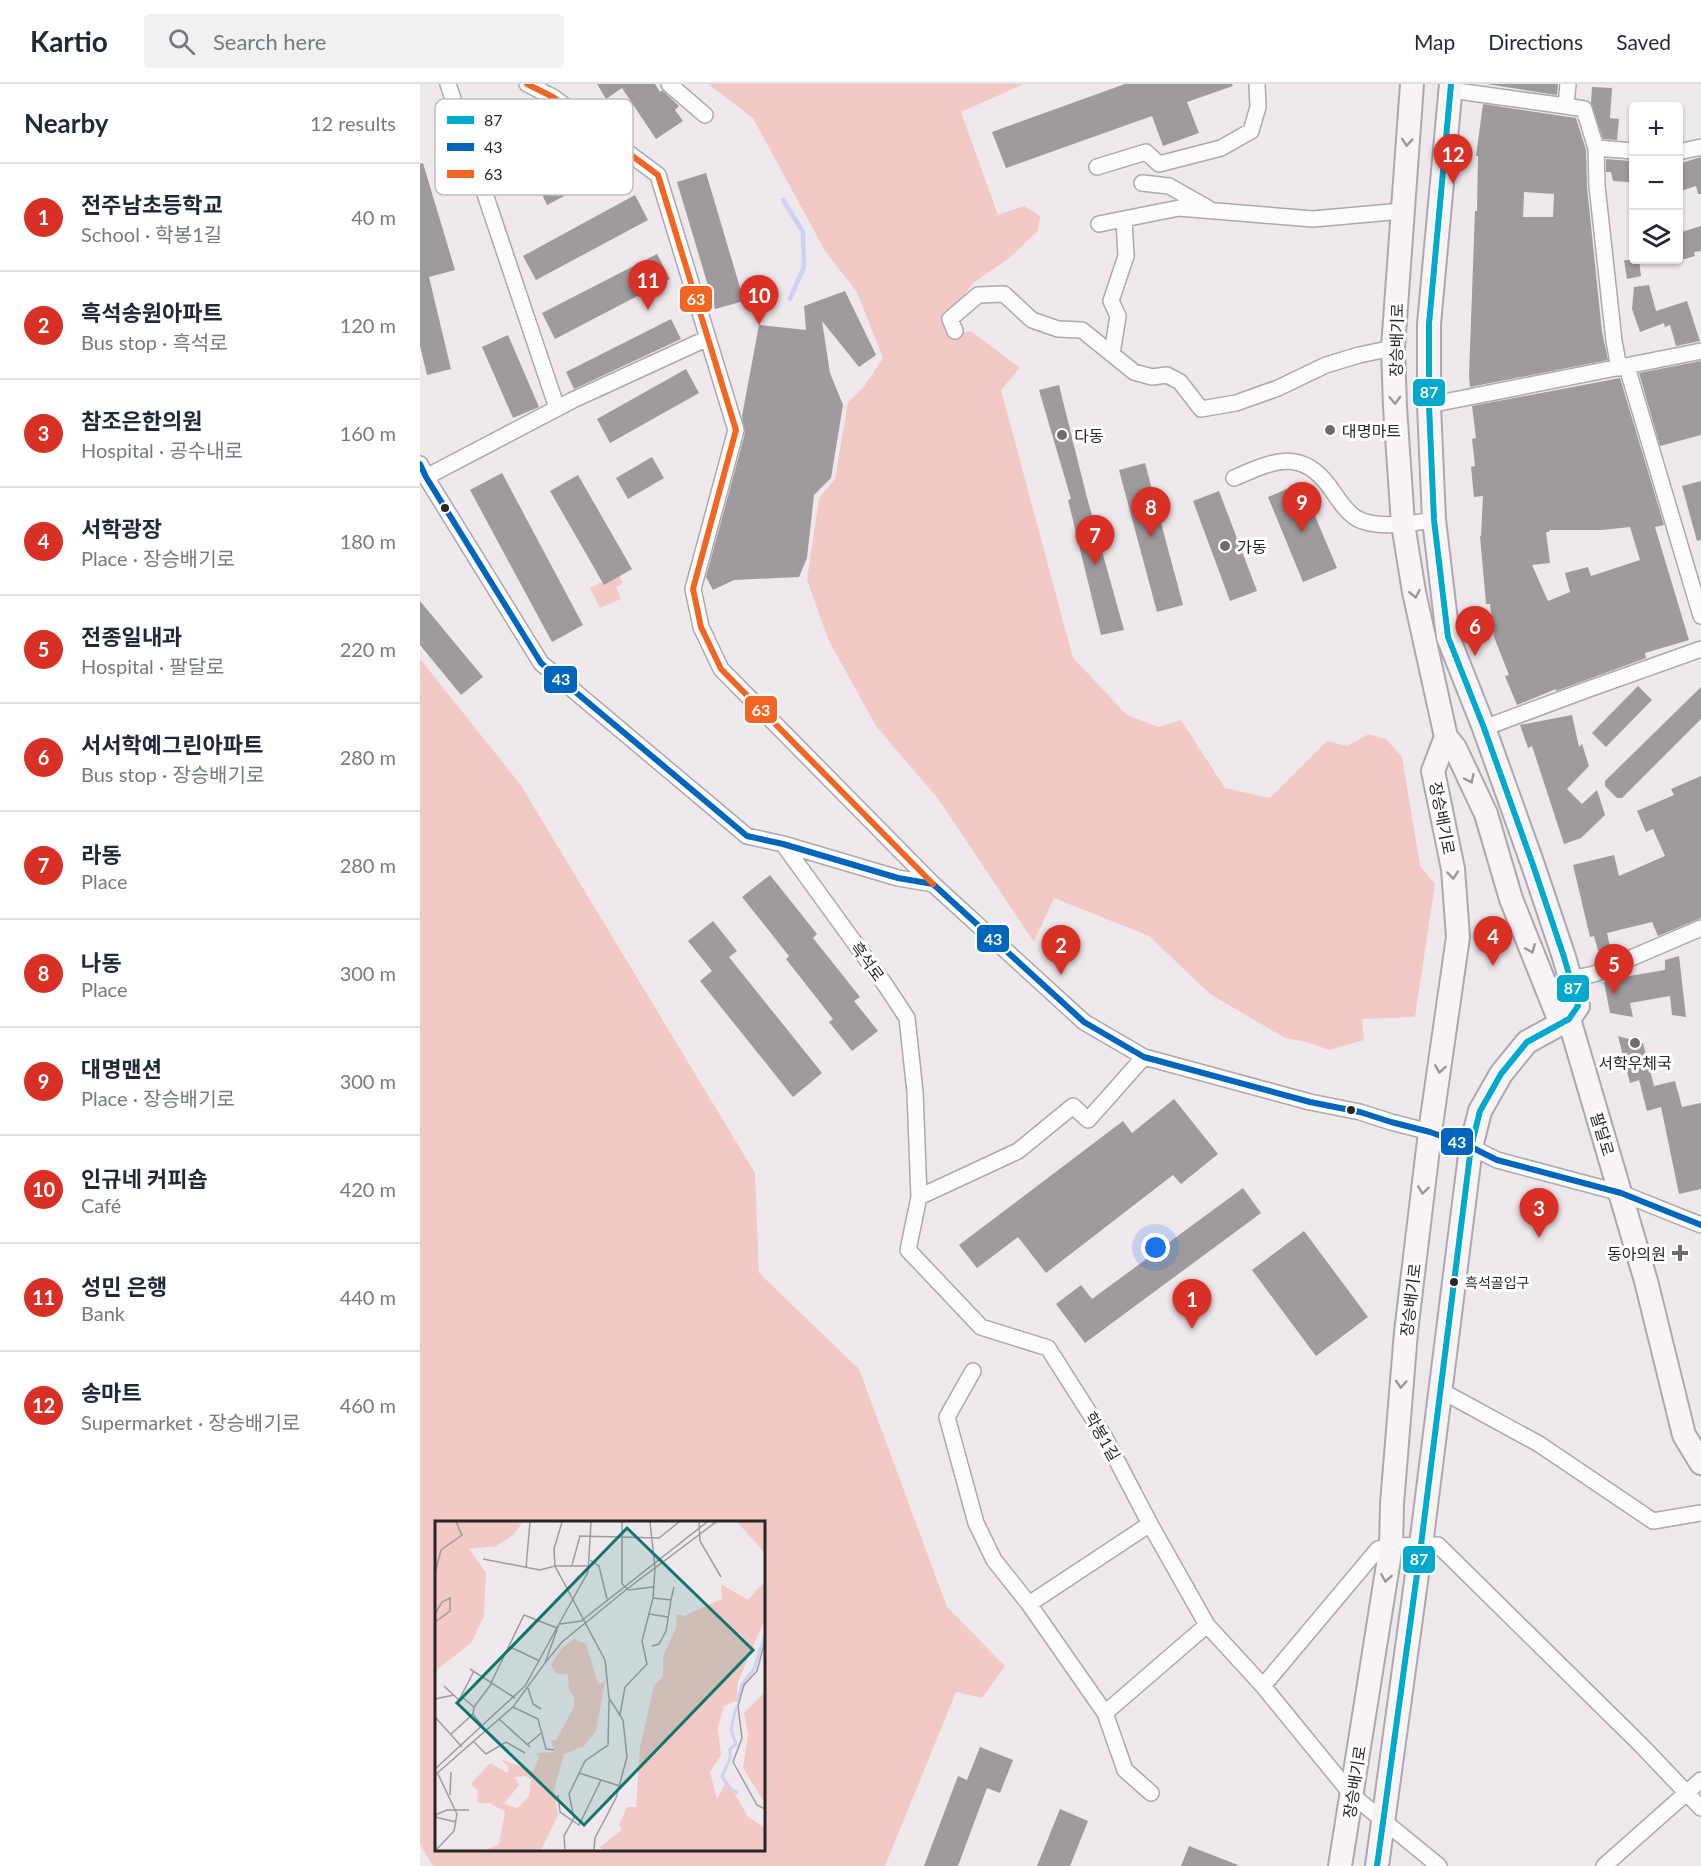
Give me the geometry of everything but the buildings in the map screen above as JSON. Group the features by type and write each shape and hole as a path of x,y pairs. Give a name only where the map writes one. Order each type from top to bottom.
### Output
{"street":[{"path":"448,84 453,99"},
{"path":"527,84 556,99"},
{"path":"669,84 705,115"},
{"path":"1097,167 1146,153 1159,164 1221,148 1251,131 1258,107 1257,84"},
{"name":"장승배기로","path":"1412,84 1394,348 1395,407 1404,525 1414,592 1446,737 1455,748 1486,814"},
{"path":"1566,106 1568,84"},
{"path":"1450,87 1584,109 1596,148 1597,186 1614,341 1701,616"},
{"name":"장승배기로","path":"1450,87 1429,324 1429,405 1434,520 1448,637 1484,728 1564,957 1578,1006 1569,1019"},
{"path":"1683,151 1701,147"},
{"path":"1596,148 1629,151"},
{"path":"633,156 658,175 736,430 693,589 701,627 721,669 933,884 1084,1022 1144,1058 1310,1102 1360,1112 1430,1132 1471,1147 1497,1160 1621,1193 1701,1225"},
{"path":"1142,183 1169,186 1210,209"},
{"path":"485,195 557,408"},
{"path":"1099,224 1179,208 1313,219 1402,211"},
{"path":"1113,354 1119,316 1111,301 1126,256 1124,220"},
{"path":"955,331 950,319 971,300 978,295 1004,294 1032,320 1058,329 1082,330 1134,372 1152,377 1167,375 1180,382 1201,409 1236,403 1278,388 1326,365 1394,348"},
{"path":"708,338 423,470 541,663 747,836 783,844 898,878 933,884"},
{"path":"1429,405 1701,351"},
{"path":"1234,478 1271,462 1303,463 1324,480 1339,501 1356,518 1383,525 1404,525 1434,520"},
{"path":"1484,728 1595,686 1701,650"},
{"name":"장승배기로","path":"1340,1866 1391,1546 1392,1504 1406,1332 1430,1132 1458,937 1453,869 1433,771 1446,737"},
{"name":"팔달로","path":"1486,814 1511,898 1557,1014 1569,1019 1646,1281 1684,1435 1701,1463"},
{"name":"흑석로","path":"783,844 907,1018 915,1092"},
{"path":"1547,989 1570,979 1594,974 1701,928"},
{"path":"1377,1866 1471,1147 1480,1112 1501,1074 1527,1042 1569,1019"},
{"path":"919,1197 1018,1151 1073,1106 1088,1120 1144,1058"},
{"name":"학봉1길","path":"915,1092 919,1197 908,1250 981,1327 1047,1348 1104,1436 1207,1625 1263,1686 1352,1795 1439,1866"},
{"path":"973,1371 947,1417 976,1523 994,1560 1029,1604 1105,1713 1125,1770 1151,1793"},
{"path":"1440,1390 1539,1444 1653,1521 1701,1513"},
{"path":"1029,1604 1150,1524"},
{"path":"1263,1686 1378,1549 1391,1546 1438,1545 1688,1792 1701,1808"},
{"path":"1105,1713 1207,1625"},
{"path":"1604,1866 1701,1780"}],"shaded area":[{"path":"708,84 1024,84 961,112 998,215 1024,206 1040,216 1038,231 1008,259 973,283 949,317 951,335 971,331 1020,368 1001,390 1073,658 1127,715 1158,727 1181,720 1225,788 1270,798 1327,741 1347,746 1369,734 1386,739 1402,757 1420,866 1435,884 1415,1017 1362,1019 1364,1040 1329,1050 1307,1042 1285,1038 1210,994 1149,936 1054,898 1034,942 939,800 876,726 829,641 807,580 819,498 835,479 848,402 863,388 883,358 857,292 825,251 753,118"},
{"path":"619,574 623,583 616,587 621,599 600,608 590,588"},
{"path":"420,659 520,784 755,1173 759,1273 859,1369 947,1607 1005,1666 982,1698 956,1692 885,1866 433,1866 420,1844"}],"waterway":[{"path":"783,200 803,232 804,267 790,299"}],"transit line":[{"name":"63","path":"527,84 556,99"},
{"name":"87","path":"1377,1866 1421,1545 1471,1147 1480,1111 1501,1074 1527,1042 1569,1019 1578,1006 1533,865 1484,728 1448,637 1434,520 1429,405 1429,324 1451,84"},
{"name":"63","path":"633,156 658,175 736,430 693,589 701,627 721,669 933,884"},
{"name":"43","path":"420,464 541,663 747,836 783,844 898,878 933,884 1084,1022 1144,1057 1430,1132 1471,1147 1497,1160 1621,1193 1701,1225"}],"place":[{"name":"송마트","path":"1453,184"},
{"name":"성민 은행","path":"648,310"},
{"name":"인규네 커피숍","path":"759,325"},
{"name":"대명마트","path":"1330,430"},
{"name":"다동","path":"1062,435"},
{"name":"대명맨션","path":"1302,532"},
{"name":"나동","path":"1151,537"},
{"name":"가동","path":"1225,546"},
{"name":"라동","path":"1095,565"},
{"name":"서서학예그린아파트","path":"1475,656"},
{"name":"서학광장","path":"1493,966"},
{"name":"흑석송원아파트","path":"1061,975"},
{"name":"전종일내과","path":"1614,994"},
{"name":"서학우체국","path":"1635,1043"},
{"name":"참조은한의원","path":"1539,1238"},
{"name":"동아의원","path":"1680,1253"},
{"name":"흑석골입구","path":"1454,1282"},
{"name":"전주남초등학교","path":"1192,1329"}]}
